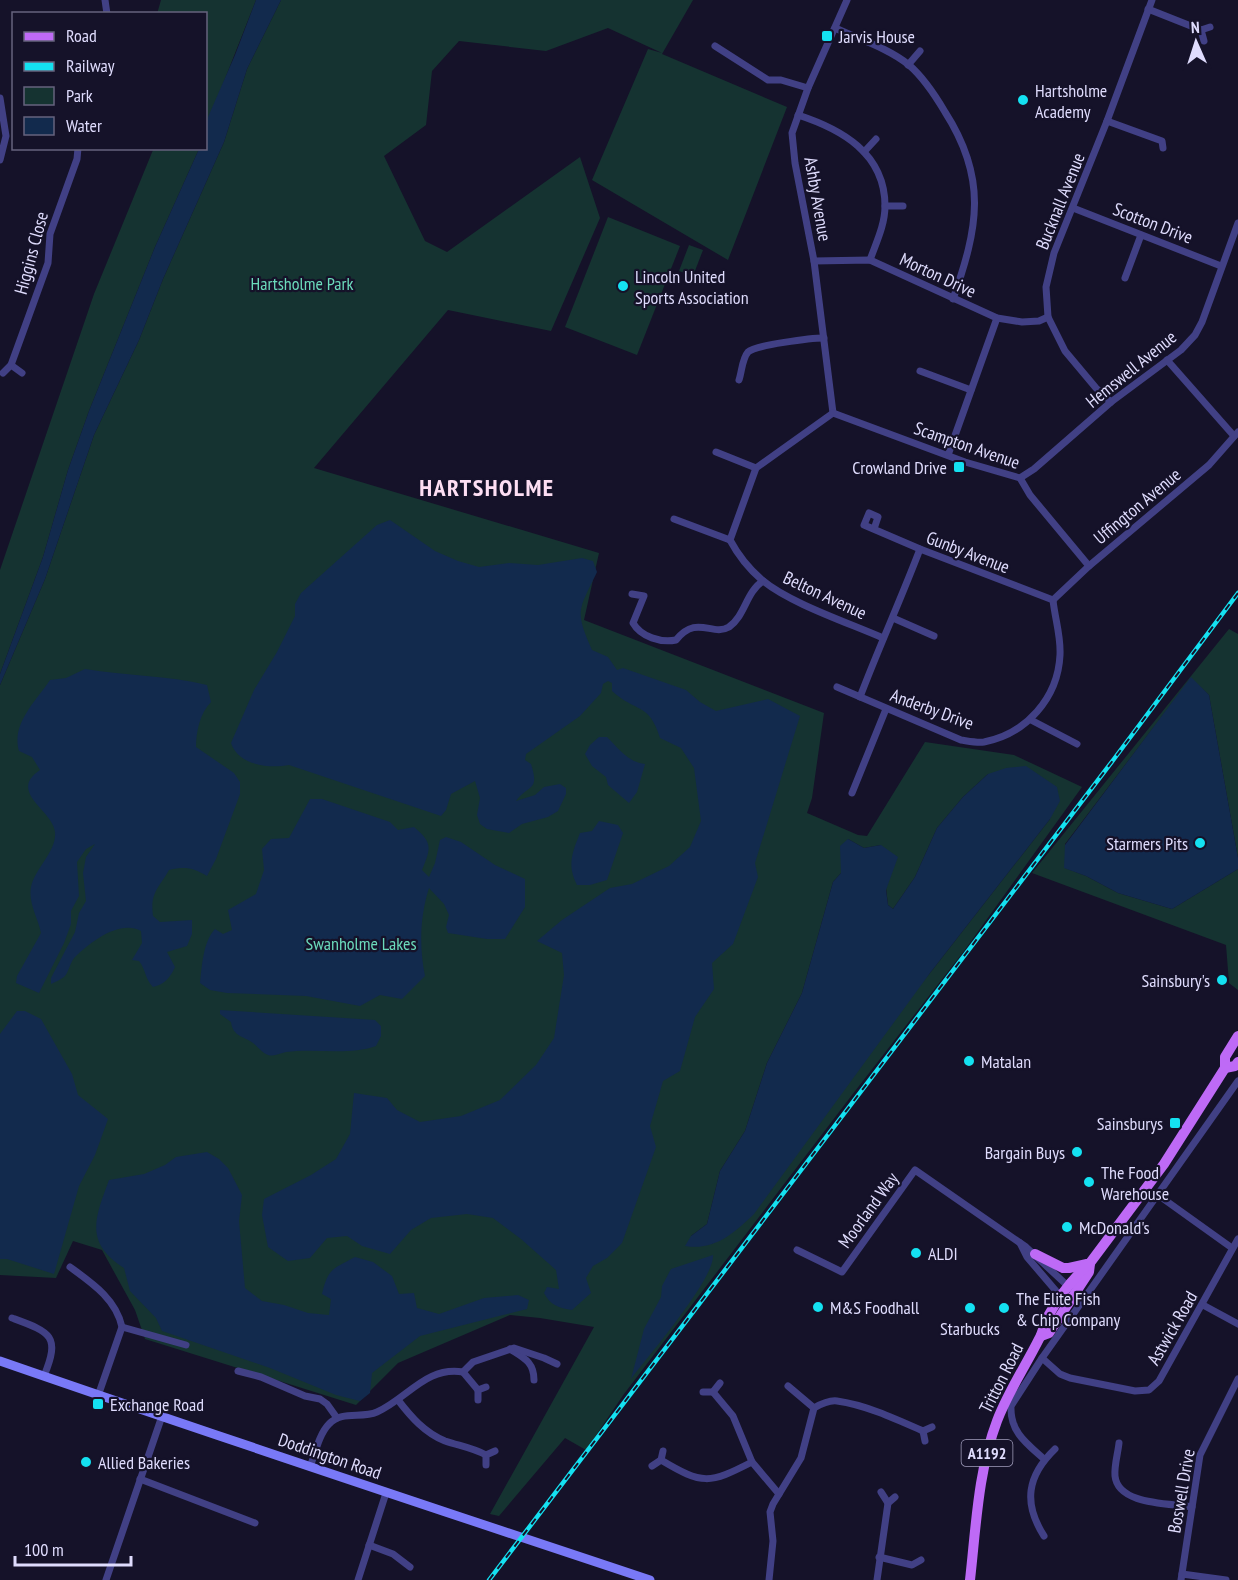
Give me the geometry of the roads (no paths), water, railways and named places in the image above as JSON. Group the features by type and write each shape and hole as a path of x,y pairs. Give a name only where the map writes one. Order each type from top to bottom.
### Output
{"main road":[{"path":"1035,1254 1069,1268 1090,1263 1164,1164 1225,1068 1225,1057 1236,1034"},
{"path":"1225,1068 1235,1066 1238,1062"},
{"name":"Tritton Road","path":"970,1580 983,1476 990,1440 1006,1399 1041,1336 1047,1319 1072,1290 1077,1274 1090,1263"},
{"name":"Doddington Road","path":"0,1361 99,1393 386,1494 489,1526 637,1578 650,1580"}],"street":[{"name":"Ashby Avenue","path":"833,413 814,261 795,163 792,133 808,88 847,0"},
{"name":"Bucknall Avenue","path":"1110,402 1065,351 1048,318 1046,287 1054,253 1152,0"},
{"path":"1148,9 1201,30 1210,27"},
{"path":"835,28 867,42 908,65 930,87 961,140 975,187 975,213 971,241 953,299"},
{"path":"1201,30 1204,41"},
{"path":"715,46 768,80 781,80 808,88"},
{"path":"908,65 920,51"},
{"path":"0,98 10,137 0,160"},
{"path":"798,115 831,127 855,143 864,152 879,177 885,206 879,236 870,260"},
{"path":"1107,121 1163,144 1169,135"},
{"path":"864,152 876,139"},
{"name":"Higgins Close","path":"3,373 11,365 48,263 50,234 77,159 78,150"},
{"path":"885,206 903,206"},
{"name":"Scotton Drive","path":"1073,208 1221,266"},
{"name":"Hemswell Avenue","path":"1020,478 1034,469 1110,402 1181,350 1195,335 1202,322 1238,224"},
{"path":"1125,278 1141,235"},
{"name":"Morton Drive","path":"814,261 870,260 997,318 1022,322 1048,318"},
{"path":"948,455 997,318"},
{"path":"740,380 746,354 751,350 824,338"},
{"path":"1167,360 1236,434"},
{"path":"11,365 22,373"},
{"path":"920,371 971,390"},
{"path":"674,519 730,540 756,468 833,413"},
{"name":"Scampton Avenue","path":"833,413 948,455 1020,478 1030,495 1089,566"},
{"name":"Uffington Avenue","path":"1053,600 1089,566 1209,465 1236,434"},
{"path":"716,452 756,468"},
{"name":"Gunby Avenue","path":"874,529 1053,600"},
{"name":"Belton Avenue","path":"730,540 740,559 763,581 789,596 883,638"},
{"path":"860,697 920,549"},
{"path":"632,594 644,597 633,623 637,629 656,640 665,642 676,640 682,633 694,627 715,629 728,627 740,614 755,586 763,581"},
{"name":"Anderby Drive","path":"837,687 961,740 983,742 1012,732 1031,720 1044,705 1054,682 1060,658 1060,639 1053,600"},
{"path":"893,618 934,636"},
{"path":"852,794 886,709"},
{"path":"1031,720 1077,744"},
{"path":"1044,1459 1019,1437 1014,1428 1011,1406 1041,1358 1237,1082"},
{"name":"Moorland Way","path":"797,1250 842,1272 915,1170 1035,1254 1072,1290"},
{"path":"1158,1195 1232,1248"},
{"name":"Astwick Road","path":"1041,1358 1060,1374 1070,1378 1135,1392 1149,1390 1159,1381 1238,1239"},
{"name":"Moorland Way","path":"1020,1243 1027,1257 1064,1300"},
{"path":"70,1268 107,1298 119,1316 122,1327 99,1393"},
{"path":"1203,1305 1238,1324"},
{"path":"12,1318 36,1327 46,1334 52,1344 53,1354 44,1376"},
{"path":"122,1327 186,1345"},
{"path":"463,1372 473,1362 514,1348 557,1364"},
{"path":"510,1349 531,1364 534,1380"},
{"path":"237,1371 261,1377 305,1396 320,1399 337,1418"},
{"path":"310,1467 327,1426 337,1418 371,1414 398,1400 433,1375 446,1371 463,1372 478,1390 478,1400"},
{"path":"713,1392 720,1383"},
{"name":"Boswell Drive","path":"1182,1577 1200,1455 1237,1383"},
{"path":"788,1386 814,1408"},
{"path":"478,1390 486,1387"},
{"path":"704,1392 713,1392"},
{"path":"713,1392 733,1416 736,1428 752,1462 779,1494"},
{"path":"398,1400 425,1430 444,1440 467,1446 486,1455 495,1451"},
{"path":"814,1408 836,1401 879,1413 923,1431 932,1427"},
{"path":"769,1580 773,1540 770,1512 801,1458 814,1408"},
{"path":"106,1580 162,1416"},
{"path":"923,1431 925,1441"},
{"path":"1119,1443 1115,1474 1117,1484 1123,1492 1133,1498 1192,1507"},
{"path":"1044,1536 1033,1518 1031,1504 1034,1479 1044,1459 1055,1449"},
{"path":"651,1466 661,1460 663,1451"},
{"path":"486,1455 486,1465"},
{"path":"661,1460 689,1475 706,1479 723,1477 752,1462"},
{"path":"140,1479 255,1523"},
{"path":"881,1492 888,1503"},
{"path":"358,1580 386,1494"},
{"path":"877,1580 888,1503 895,1497"},
{"path":"369,1545 393,1554 410,1567"},
{"path":"879,1557 912,1565 918,1570"},
{"path":"912,1565 921,1560"},
{"path":"1182,1577 1226,1580"}],"water":[{"path":"256,0 281,0 247,69 224,142 163,279 139,340 94,435 45,579 0,685 0,674 43,557 68,470 89,411 155,247 199,150 207,150 208,117"},
{"path":"390,520 435,551 479,567 509,563 538,565 582,558 593,561 597,572 583,603 581,618 592,650 608,657 617,670 623,668 686,690 700,702 716,711 768,699 800,716 755,863 758,877 733,944 712,963 714,989 695,1017 680,1071 663,1081 650,1126 656,1147 622,1243 607,1258 593,1266 586,1278 591,1293 572,1310 555,1305 544,1293 547,1287 559,1289 556,1270 493,1218 467,1214 431,1218 411,1230 390,1254 362,1246 347,1236 327,1238 310,1258 288,1261 268,1247 262,1215 264,1199 311,1175 336,1159 350,1134 354,1093 387,1098 397,1110 420,1122 461,1116 500,1100 536,1065 554,1038 564,975 562,953 537,941 562,920 610,888 632,884 669,866 690,847 701,821 694,768 681,748 660,738 656,727 646,713 612,691 612,683 608,681 603,684 601,693 580,716 526,754 525,760 531,764 533,784 516,801 535,795 544,787 560,784 566,788 566,794 558,811 548,817 522,824 509,833 487,829 480,824 477,815 480,798 475,781 451,794 446,810 441,816 289,765 264,766 247,761 240,756 231,743 254,690 295,616 295,604 301,593 377,525"},
{"path":"85,669 177,679 207,685 211,702 199,723 196,747 234,773 240,782 240,794 216,859 207,876 189,868 169,870 156,892 152,908 153,916 160,922 192,920 192,934 187,946 167,952 175,967 167,980 153,987 150,984 139,961 132,960 142,943 141,931 124,928 106,934 81,951 73,959 64,977 51,984 51,978 75,932 79,913 86,901 83,873 86,857 95,844 86,849 77,862 79,896 71,911 71,924 39,993 16,983 17,976 41,933 30,893 33,880 53,846 55,832 47,816 30,793 28,786 31,778 40,770 32,757 19,751 18,731 26,713 50,680 66,678"},
{"path":"1191,677 1209,695 1238,858 1238,869 1172,909 1118,893 1086,876 1064,868 1065,845"},
{"path":"599,737 607,737 629,758 645,764 637,792 629,803 608,785 606,777 592,766 585,754 590,745"},
{"path":"1026,766 1057,787 1060,801 1050,819 930,973 754,1214 731,1234 715,1243 696,1247 685,1246 691,1236 707,1224 720,1171 745,1131 767,1063 802,993 833,882 841,873 840,846 848,839 864,848 881,845 898,857 886,890 888,905 893,909 915,877 937,828 963,797 988,774 1006,768"},
{"path":"310,799 322,799 390,822 398,830 414,827 427,842 428,851 422,870 429,877 440,840 446,837 461,842 495,865 525,879 525,907 505,939 487,939 448,933 446,927 449,915 444,904 429,888 421,932 425,976 402,999 380,995 360,1006 306,996 227,993 210,990 200,983 204,954 211,934 215,929 223,934 232,930 228,910 256,894 264,870 262,849 271,839 289,838"},
{"path":"599,821 618,825 623,833 607,880 590,885 577,885 571,865 575,847 580,833 592,831"},
{"path":"220,1010 375,1020 381,1026 381,1036 376,1046 354,1051 297,1051 268,1055 236,1033 231,1022 220,1014"},
{"path":"17,1011 25,1011 41,1019 72,1074 78,1095 108,1119 95,1155 79,1186 54,1274 7,1259 0,1259 0,1034"},
{"path":"207,1152 228,1168 242,1195 239,1221 245,1288 262,1301 308,1313 329,1315 331,1299 322,1294 329,1274 336,1267 355,1257 373,1262 392,1276 399,1294 414,1293 417,1308 439,1314 484,1298 518,1295 529,1300 527,1309 420,1336 372,1373 370,1393 360,1401 336,1395 270,1368 162,1331 156,1318 130,1291 124,1268 111,1258 98,1239 96,1229 100,1206 109,1180 144,1174 165,1165 176,1157"},
{"path":"713,1255 711,1266 692,1299 631,1379 644,1329 661,1297 662,1286 671,1269"}],"railway":[{"path":"489,1580 1238,593"}],"place":[{"name":"Jarvis House","path":"827,36"},
{"name":"Hartsholme Academy","path":"1023,100"},
{"name":"Lincoln United Sports Association","path":"623,286"},
{"name":"Crowland Drive","path":"959,467"},
{"name":"Starmers Pits","path":"1200,843"},
{"name":"Sainsbury's","path":"1222,980"},
{"name":"Matalan","path":"969,1061"},
{"name":"Sainsburys","path":"1175,1123"},
{"name":"Bargain Buys","path":"1077,1152"},
{"name":"The Food Warehouse","path":"1089,1182"},
{"name":"McDonald's","path":"1067,1227"},
{"name":"ALDI","path":"916,1253"},
{"name":"M&S Foodhall","path":"818,1307"},
{"name":"Starbucks","path":"970,1308"},
{"name":"The Elite Fish & Chip Company","path":"1004,1308"},
{"name":"Exchange Road","path":"98,1404"},
{"name":"Allied Bakeries","path":"86,1462"}],"district":[{"name":"HARTSHOLME","path":"487,487"}],"park label":[{"name":"Hartsholme Park","path":"302,283"},
{"name":"Swanholme Lakes","path":"361,943"}]}
